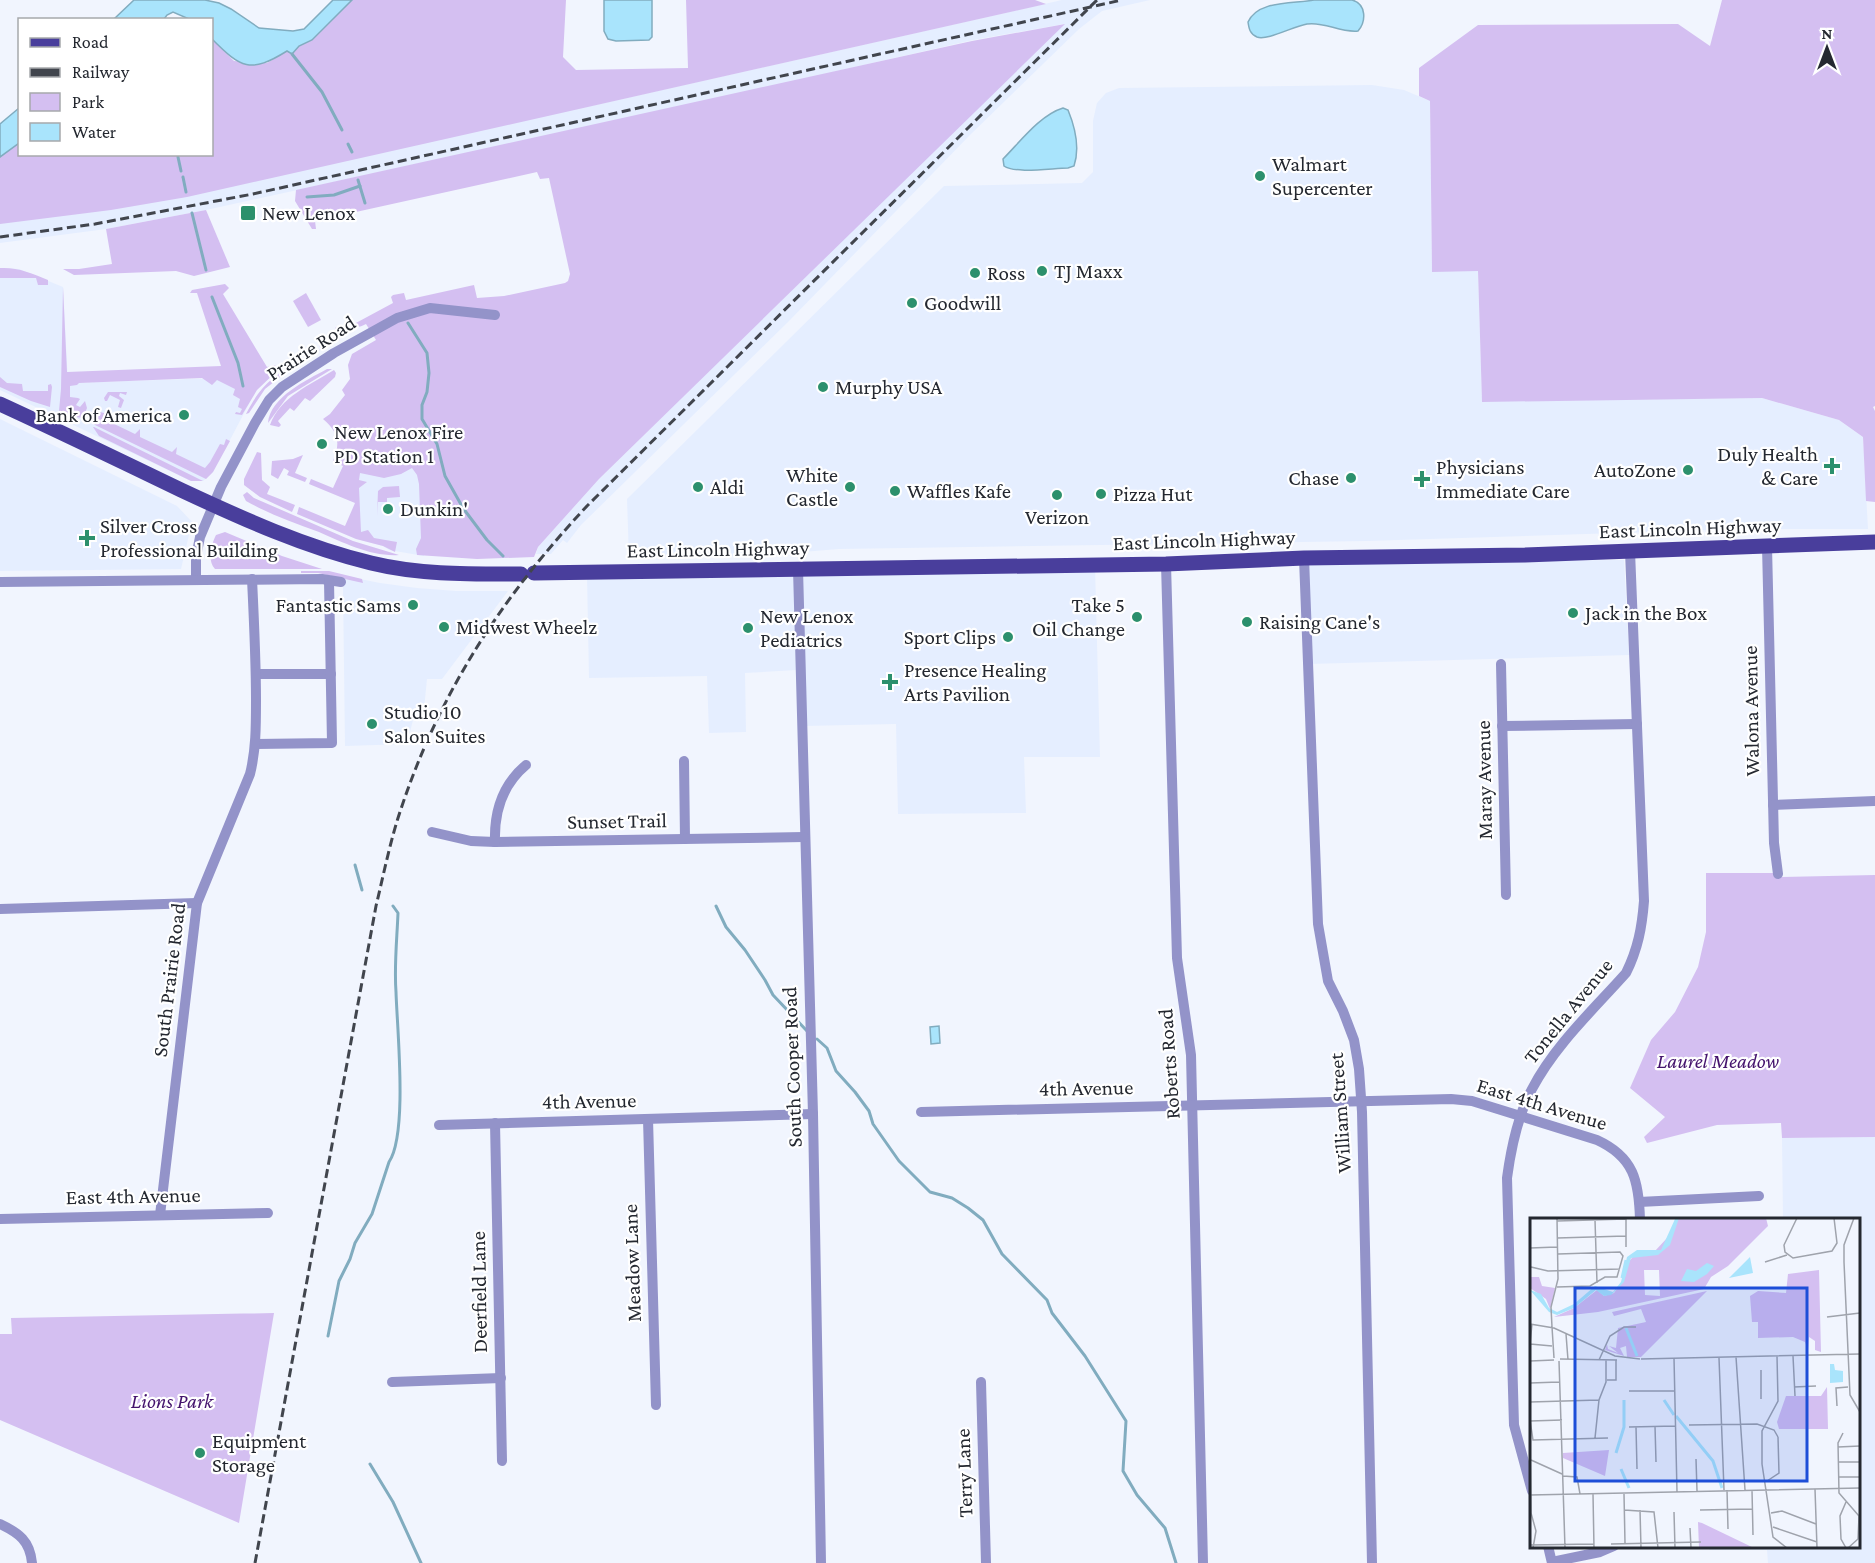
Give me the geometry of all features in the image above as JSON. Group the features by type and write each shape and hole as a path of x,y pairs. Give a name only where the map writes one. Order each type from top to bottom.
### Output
{"main road":[{"name":"East Lincoln Highway","path":"0,404 271,531 373,564 435,572 528,573 1166,564 1304,558 1525,555 1875,542"}],"street":[{"name":"Prairie Road","path":"196,579 196,557 200,537 214,505 255,423 269,400 282,387 334,353 397,318 430,308 495,315"},
{"name":"Walona Avenue","path":"1767,546 1773,805 1778,874"},
{"name":"Tonella Avenue","path":"1530,1484 1514,1425 1507,1178 1510,1154 1532,1090 1557,1052 1626,973 1640,938 1644,901 1630,551"},
{"name":"William Street","path":"1304,558 1317,924 1328,981 1343,1011 1354,1041 1361,1101 1364,1150 1372,1563"},
{"name":"Roberts Road","path":"1166,564 1177,958 1191,1055 1203,1563"},
{"name":"South Cooper Road","path":"798,569 813,1114 821,1563"},
{"path":"0,582 196,579 322,579 341,582"},
{"name":"South Prairie Road","path":"160,1215 197,903 250,774 255,744 256,674 252,579"},
{"path":"255,744 332,743 329,581"},
{"name":"Maray Avenue","path":"1501,664 1506,895"},
{"path":"256,674 331,674"},
{"path":"1502,726 1637,724"},
{"path":"684,761 685,839"},
{"path":"495,842 494,823 499,802 514,776 526,765"},
{"path":"1773,805 1875,801"},
{"name":"Sunset Trail","path":"432,832 471,841 495,842 804,837"},
{"path":"0,909 197,903"},
{"name":"East 4th Avenue","path":"1361,1101 1451,1099 1472,1101 1597,1140 1611,1147 1629,1165 1636,1180 1640,1218"},
{"name":"4th Avenue","path":"921,1112 1361,1101"},
{"name":"4th Avenue","path":"439,1125 813,1114"},
{"name":"Meadow Lane","path":"648,1119 656,1405"},
{"name":"Deerfield Lane","path":"495,1123 502,1461"},
{"path":"1639,1202 1759,1196"},
{"name":"East 4th Avenue","path":"0,1219 268,1212"},
{"path":"392,1382 501,1378"},
{"name":"Terry Lane","path":"981,1382 986,1563"},
{"path":"0,1524 16,1532 31,1549 32,1563"},
{"path":"1552,1562 1609,1548"}],"shaded area":[{"path":"1062,0 1150,0 1102,11 1079,29 970,135 789,321 581,525 567,543 563,540 551,554 536,554 538,547 599,479 1064,24 973,40 206,210 106,229 0,243 0,216 191,192 595,105"},
{"path":"1372,85 1404,90 1430,101 1432,271 1478,271 1482,401 1762,398 1839,420 1863,437 1868,529 1741,529 1366,541 839,549 754,556 629,558 627,499 944,186 1082,183 1093,172 1093,121 1097,103 1106,93 1119,88"},
{"path":"0,268 19,269 63,287 68,383 217,378 237,388 251,400 213,472 203,481 191,481 0,390"},
{"path":"0,419 177,506 192,522 181,569 0,571"},
{"path":"421,465 424,556 389,550 358,539 356,468"},
{"path":"1624,560 1629,655 1309,664 1306,562"},
{"path":"1095,566 1100,757 1024,757 1026,813 898,814 896,724 803,726 796,670 745,673 746,732 709,733 707,676 589,678 587,575"},
{"path":"345,576 417,588 508,591 442,679 427,679 424,709 416,708 407,744 345,746 343,586"},
{"path":"1875,1137 1875,1563 1768,1563 1767,1550 1709,1550 1709,1548 1860,1548 1860,1218 1783,1218 1782,1138"}],"green space":[{"path":"352,0 566,0 563,57 576,70 688,68 686,0 1035,0 1046,4 187,197 111,210 0,224 0,157 18,144 18,156 213,156 213,40 234,61 267,63 287,51 292,54 299,46 312,40"},
{"path":"1722,0 1875,0 1875,406 1873,407 1875,411 1875,502 1866,501 1863,437 1839,420 1762,398 1482,402 1478,271 1432,272 1430,101 1419,96 1419,68 1478,25 1678,24 1710,46"},
{"path":"1065,24 599,479 538,547 534,557 477,559 417,555 416,549 421,538 419,484 412,468 401,474 384,478 360,473 359,480 367,482 359,488 361,532 368,530 374,538 397,542 395,552 383,546 356,539 297,514 299,507 345,526 355,503 309,484 311,479 333,488 343,466 333,461 337,438 332,428 323,419 345,395 342,390 350,379 348,365 352,354 376,340 366,324 356,327 348,320 351,319 354,324 393,303 391,297 393,295 404,293 406,300 474,285 477,298 504,296 565,283 570,274 549,178 540,179 537,172 315,221 316,229 312,229 295,201 296,190 972,41"},
{"path":"206,210 230,267 194,276 176,271 74,275 63,269 112,264 106,229"},
{"path":"0,268 12,268 30,273 48,280 48,285 38,285 36,278 0,278"},
{"path":"225,284 229,288 223,294 267,367 275,365 278,370 257,390 242,415 235,414 240,413 242,409 238,407 240,399 233,395 235,389 217,380 212,385 202,378 79,383 70,386 70,397 80,399 76,405 80,407 85,401 87,408 83,418 68,416 59,411 63,287 67,372 221,366 197,293 190,293 192,290"},
{"path":"306,293 321,320 308,327 293,301"},
{"path":"338,326 341,332 339,340 314,353 321,349 319,345 339,334 335,328"},
{"path":"299,362 265,389 246,414 256,396 268,383 281,372"},
{"path":"327,369 332,369 288,396 268,423 270,414 282,397"},
{"path":"334,370 335,377 310,401 305,398 294,411 290,408 278,421 281,425 279,427 270,425 288,399"},
{"path":"0,377 7,383 22,384 23,391 48,391 48,385 51,384 50,407 0,387"},
{"path":"108,392 127,392 126,395 120,393 119,396 124,400 121,408 118,407 120,400 110,395 105,401 104,398"},
{"path":"100,412 108,414 106,420 135,434 140,429 140,437 172,452 177,447 176,454 205,468 220,444 224,445 226,439 230,441 213,472 206,479 95,425 93,423"},
{"path":"93,427 203,481 191,481 99,436"},
{"path":"257,452 261,453 262,480 270,487 267,494 295,505 292,512 260,497 244,485 244,479"},
{"path":"303,455 295,473 307,478 305,482 287,475 289,471 284,468 278,479 271,475 272,461 293,459"},
{"path":"399,486 400,497 387,498 387,502 378,502 377,516 378,491 383,487"},
{"path":"247,492 254,498 353,541 399,555 379,554 358,548 282,518 246,501 243,495"},
{"path":"225,532 282,556 322,569 215,569 210,557 211,548 216,535"},
{"path":"301,571 329,571 362,579 363,583 318,573 301,573"},
{"name":"Laurel Meadow","path":"1706,873 1773,873 1782,877 1875,875 1875,1137 1782,1138 1781,1123 1717,1125 1647,1143 1644,1137 1665,1117 1630,1088 1651,1040 1675,1012 1698,967 1706,932"},
{"name":"Lions Park","path":"274,1313 239,1523 0,1420 0,1334 12,1334 11,1318"}],"water":[{"path":"134,0 205,0 231,9 259,28 293,31 304,29 333,0 352,0 312,40 299,46 292,54 287,51 255,65 239,62 213,40 213,18 187,18 173,12 165,18 115,18"},
{"path":"604,0 652,0 652,37 649,40 616,41 608,39 604,31"},
{"path":"1314,0 1357,2 1364,14 1361,27 1358,31 1351,31 1320,24 1307,24 1261,38 1250,31 1248,22 1253,15 1268,6"},
{"path":"1063,108 1068,110 1075,130 1077,152 1074,166 1017,170 1004,166 1003,159 1031,130 1046,117"},
{"path":"18,109 18,144 0,157 0,124"},
{"path":"939,1026 940,1043 931,1044 930,1027"}],"waterway":[{"path":"292,54 322,92 342,130"},
{"path":"348,144 352,152"},
{"path":"178,157 181,171"},
{"path":"183,177 186,192"},
{"path":"358,180 365,203"},
{"path":"307,197 334,195 360,186"},
{"path":"192,213 206,270"},
{"path":"212,297 238,363 243,386"},
{"path":"408,323 427,353 429,373 427,392 422,405 422,419 437,444 445,476 463,508 487,540 503,556"},
{"path":"355,865 362,890"},
{"path":"328,1336 339,1281 355,1243 372,1214 395,1148 398,1129 400,1080 395,972 398,913 393,906"},
{"path":"716,906 726,927 745,950 773,995 807,1031"},
{"path":"817,1039 827,1048 836,1071 869,1111 873,1124 899,1161 930,1192 952,1198 983,1220 1002,1254 1047,1300 1052,1313 1085,1356 1126,1421 1123,1471 1137,1495 1165,1528 1176,1563"},
{"path":"370,1464 393,1502 421,1563"}],"railway":[{"path":"255,1563 376,906 398,818 414,773 452,690 499,613 526,577 587,506 1097,0"},
{"path":"0,237 95,224 253,194 1122,0"}],"place":[{"name":"Walmart Supercenter","path":"1260,176"},
{"name":"New Lenox","path":"248,213"},
{"name":"TJ Maxx","path":"1042,271"},
{"name":"Ross","path":"975,273"},
{"name":"Goodwill","path":"912,303"},
{"name":"Murphy USA","path":"823,387"},
{"name":"Bank of America","path":"184,415"},
{"name":"New Lenox Fire PD Station 1","path":"322,444"},
{"name":"Duly Health & Care","path":"1832,466"},
{"name":"AutoZone","path":"1688,470"},
{"name":"Chase","path":"1351,478"},
{"name":"Physicians Immediate Care","path":"1422,479"},
{"name":"Aldi","path":"698,487"},
{"name":"White Castle","path":"850,487"},
{"name":"Waffles Kafe","path":"895,491"},
{"name":"Pizza Hut","path":"1101,494"},
{"name":"Verizon","path":"1057,495"},
{"name":"Dunkin'","path":"388,509"},
{"name":"Silver Cross Professional Building","path":"87,538"},
{"name":"Fantastic Sams","path":"413,605"},
{"name":"Jack in the Box","path":"1573,613"},
{"name":"Take 5 Oil Change","path":"1137,617"},
{"name":"Raising Cane's","path":"1247,622"},
{"name":"Midwest Wheelz","path":"444,627"},
{"name":"New Lenox Pediatrics","path":"748,628"},
{"name":"Sport Clips","path":"1008,637"},
{"name":"Presence Healing Arts Pavilion","path":"890,682"},
{"name":"Studio 10 Salon Suites","path":"372,724"},
{"name":"Equipment Storage","path":"200,1453"}]}
